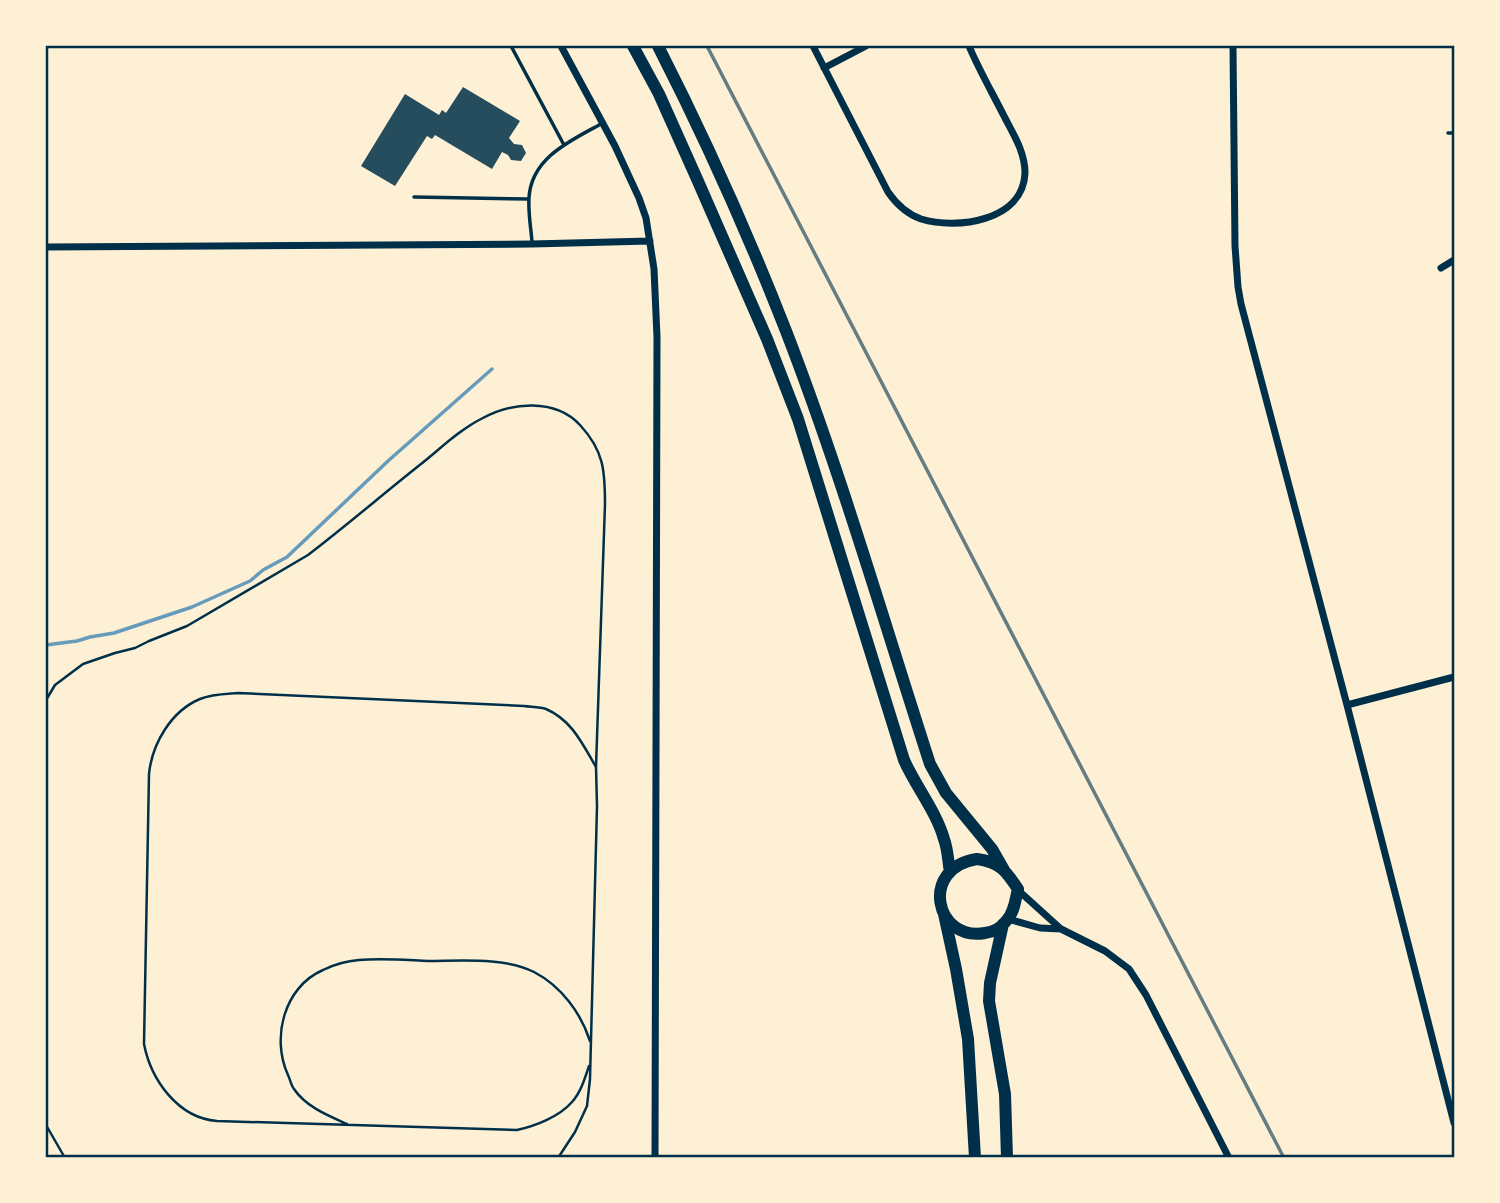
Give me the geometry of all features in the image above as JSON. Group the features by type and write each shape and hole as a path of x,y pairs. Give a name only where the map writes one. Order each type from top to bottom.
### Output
{"main road":[{"path":"633,46 664,106 767,338 802,431 904,760 937,820 945,841 950,872"},
{"path":"658,46 718,171 786,332 845,495 930,764 946,793 992,849 1018,889 1014,908 1006,921 990,983 989,1001 1005,1094 1007,1157"},
{"path":"975,1157 968,1039 956,969 940,902 940,889 945,877 954,867 965,861 989,860 1004,870"},
{"path":"944,915 952,925 963,932 976,934 989,933 1006,921"}],"street":[{"path":"561,46 615,146 639,198 646,218 654,269 657,337 655,1157"},
{"path":"813,46 895,202 902,209 922,219 947,222 991,217 1013,203 1023,187 1023,157 969,46"},
{"path":"824,68 866,46"},
{"path":"1233,46 1235,246 1238,287 1454,1123"},
{"path":"46,247 650,241"},
{"path":"1441,268 1454,260"},
{"path":"1347,705 1454,677"},
{"path":"1018,889 1060,929 1105,951 1129,969 1146,995 1229,1157"},
{"path":"1006,921 1060,929"}],"lane":[{"path":"511,46 564,145"},
{"path":"532,244 529,199 531,184 539,168 555,150 602,123"},
{"path":"1448,133 1454,133"},
{"path":"414,197 529,199"}],"path":[{"path":"46,700 55,685 83,664 135,649 187,626 308,555 480,419 512,408 543,405 565,412 573,418 587,432 600,454 604,465 605,504 596,767 591,1044 587,1106 575,1132 558,1157"},
{"path":"590,1061 582,1086 573,1102 534,1126 517,1130 204,1120 181,1107 156,1080 146,1058 144,1044 149,774 150,760 156,743 183,709 200,699 214,695 239,693 545,709 563,719 575,731 596,767"},
{"path":"350,1125 322,1112 293,1089 284,1067 280,1033 288,1005 298,989 308,978 321,970 341,963 374,959 517,965 534,972 562,994 576,1010 591,1044"},
{"path":"46,1125 65,1157"}],"building":[{"path":"463,87 520,121 509,138 514,144 522,145 526,153 521,161 511,160 502,152 492,169 435,135 432,139 427,136 395,186 361,166 405,94 439,115 442,110 446,113"}],"waterway":[{"path":"46,645 114,633 192,607 250,581 263,570 287,557 388,461 492,369"}],"railway":[{"path":"707,46 1284,1158"}]}
